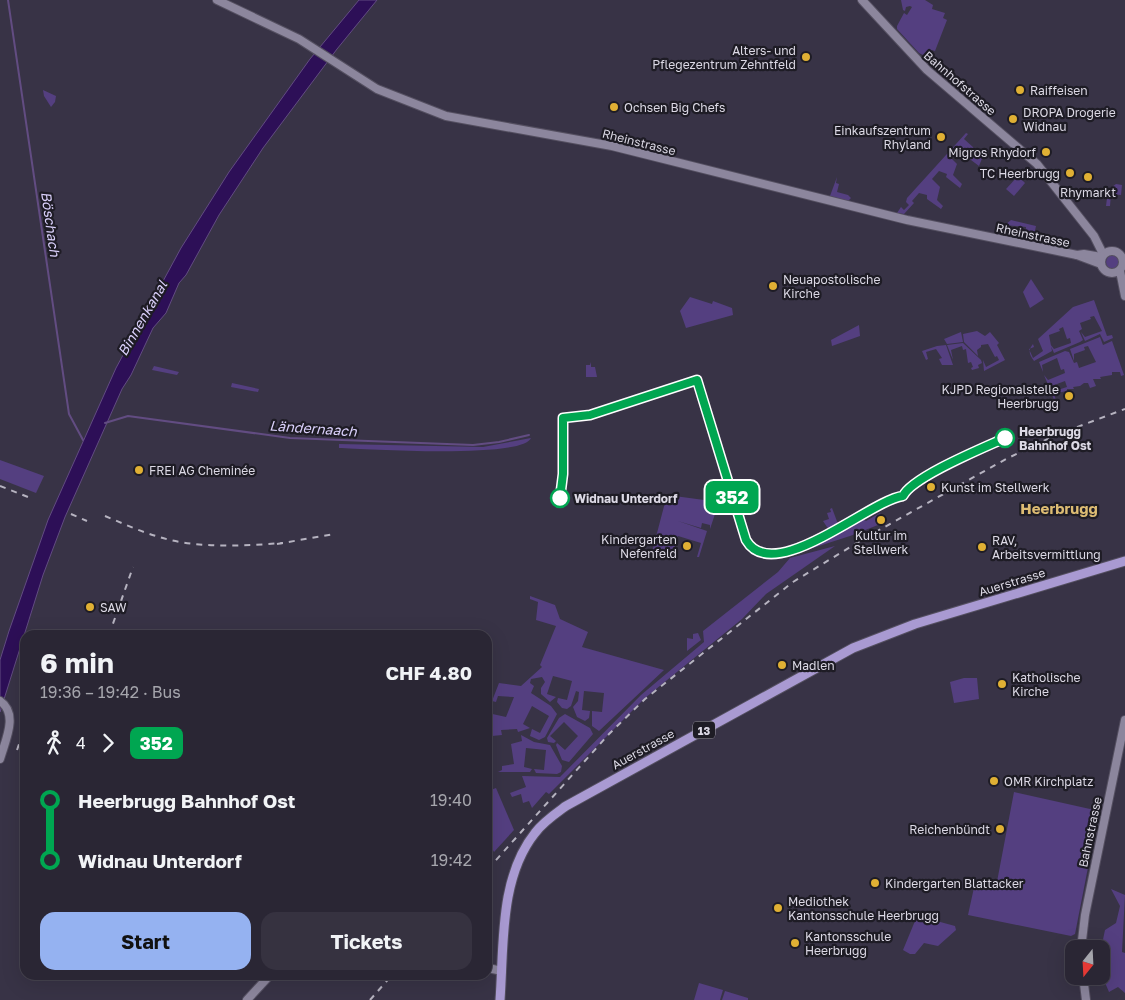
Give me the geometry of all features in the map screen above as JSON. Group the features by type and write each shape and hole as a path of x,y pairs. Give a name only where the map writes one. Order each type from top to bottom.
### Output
{"main road":[{"name":"Auerstrasse","path":"500,1000 507,911 519,860 534,833 548,819 566,806 853,648 915,624 1125,560"}],"street":[{"name":"Rheinstrasse","path":"218,0 313,47 376,89 446,116 612,146 907,220 1077,256 1084,254 1104,257"},
{"name":"Bahnhofstrasse","path":"862,0 927,70 1049,177 1100,244 1104,257"},
{"path":"1104,257 1123,259 1124,265 1116,272"},
{"path":"1104,257 1116,272 1124,292"},
{"path":"0,701 9,712 9,724 0,759"},
{"name":"Bahnstrasse","path":"1082,940 1085,915 1125,720"},
{"path":"492,969 502,971"},
{"path":"247,1000 265,980"},
{"path":"1084,985 1086,1000"}],"shaded area":[{"path":"359,0 377,0 337,49 263,148 219,215 186,275 179,283 166,313 153,328 131,375 122,389 65,517 43,575 26,630 20,630 20,648 0,712 0,660 9,631 48,520 116,368 181,248 229,172 310,59"},
{"path":"901,0 925,0 933,5 932,9 945,13 943,18 947,20 935,51 932,50 929,58 919,53 897,29 904,13 907,15 912,7 906,7 905,11 903,10"},
{"path":"43,90 56,96 55,102 51,107 44,96"},
{"path":"966,133 968,134 964,139 974,148 973,152 983,156 979,166 963,154 964,150 956,148 949,156 957,164 953,175 962,184 960,188 946,177 947,174 939,171 932,179 940,187 937,200 943,206 941,209 927,199 927,195 919,193 912,201 914,203 904,214 897,213 901,207 904,210 909,205 906,202 907,198"},
{"path":"1018,176 1025,183 1014,196 1006,189"},
{"path":"837,177 836,183 839,184 837,192 848,195 851,198 848,201 830,196"},
{"path":"1116,184 1122,185 1121,195 1111,194 1110,206 1106,206 1108,190"},
{"path":"1011,220 1036,226 1033,240 1020,239 1020,236 1025,237 1026,227 1005,225"},
{"path":"1113,255 1118,257 1120,262 1118,267 1113,269 1108,267 1106,262 1108,257"},
{"path":"1031,279 1044,299 1030,308 1023,292"},
{"path":"690,297 712,304 713,301 732,308 733,315 686,328 680,311"},
{"path":"1094,300 1107,336 1112,335 1113,338 1104,342 1100,334 1085,341 1081,332 1085,337 1102,331 1094,316 1080,323 1082,329 1079,331 1083,340 1080,342 1054,353 1051,347 1052,351 1034,361 1030,351 1033,358 1043,351 1038,339 1073,307","holes":["1063,327 1067,339 1070,338 1071,343 1054,349 1049,335 1060,331 1059,329"]},
{"path":"859,325 860,336 832,346 831,340"},
{"path":"977,331 985,336 990,332 999,343 997,345 1005,360 984,371 983,360 986,367 999,360 997,356 995,357 988,344 981,345 977,350 978,356 964,342 963,334"},
{"path":"961,332 963,342 947,344 944,339"},
{"path":"1100,337 1103,345 1112,341 1124,375 1121,376 1120,372 1112,372 1112,375 1100,377 1101,379 1093,379 1096,386 1090,388 1088,383 1084,383 1073,387 1074,389 1067,389 1067,391 1057,393 1055,396 1056,405 1051,392 1067,387 1065,381 1049,387 1044,375 1048,380 1065,373 1064,369 1061,370 1057,358 1042,365 1043,372 1039,362 1065,351 1069,352 1074,363 1077,362 1079,368 1096,362 1088,346 1084,347 1085,350 1074,354 1074,361 1070,349"},
{"path":"963,343 981,360 982,363 978,365 979,368 972,370 971,362 968,363 966,349 963,350 962,346 951,350 953,360 947,345"},
{"path":"946,345 953,365 942,365 939,359 942,358 936,349 926,352 928,359 926,360 922,351"},
{"path":"591,362 591,367 595,367 597,377 586,377 586,365 590,365"},
{"path":"154,366 179,372 177,375 152,370"},
{"path":"232,383 259,389 258,392 231,387"},
{"path":"531,438 522,444 501,449 474,451 339,448 339,444 483,447"},
{"path":"0,460 44,476 36,493 0,479"},
{"path":"667,495 719,502 710,529 710,525 702,523 701,528 678,521 707,531 699,557 697,557 701,543 678,536 674,550 678,551 678,554 670,553 669,556 652,552"},
{"path":"832,508 838,524 829,530 823,521 829,519 827,513 831,512 830,509"},
{"path":"880,513 882,517 876,521 878,525 791,555 819,542 861,518 866,521"},
{"path":"835,546 766,594 742,619 645,698 549,794 546,792 532,808 529,801 523,803 521,794 512,797 510,793 526,787 522,776 560,777 641,695 704,642 703,631 778,572 790,558"},
{"path":"530,596 555,605 560,619 588,632 582,647 664,670 599,731 592,726 592,711 602,712 604,693 584,691 582,710 590,711 589,718 585,721 577,717 573,707 578,701 579,692 576,691 571,706 567,709 562,708 557,702 558,698 567,700 572,681 553,676 547,694 556,697 550,702 541,694 541,688 545,682 542,677 531,679 530,683 534,686 531,693 551,706 557,714 545,737 539,740 530,736 532,729 540,733 549,716 532,706 523,724 530,728 518,732 517,729 501,730 502,735 492,736 492,714 506,717 514,697 498,696 496,702 492,701 499,683 521,686 542,667 540,665 556,626 536,620 538,602 530,599"},
{"path":"698,633 701,640 687,651 687,638 693,639 693,634"},
{"path":"964,678 977,678 979,699 954,703 950,682"},
{"path":"565,714 590,728 593,734 569,762 562,760 556,745 557,743 565,750 578,736 564,722 550,736 556,741 554,743 548,742 547,738 559,718"},
{"path":"521,735 534,742 550,745 562,766 561,772 557,774 536,773 534,769 544,770 546,750 526,748 524,767 532,769 530,772 498,772 502,770 502,766 514,764 511,744 522,741"},
{"path":"496,788 514,830 494,852 492,848 492,790"},
{"path":"1014,792 1099,811 1075,934 1071,936 968,915 975,883 996,887"},
{"path":"1111,889 1125,895 1122,952 1125,953 1125,993 1118,987 1109,992 1106,985 1110,985 1110,940 1103,940 1105,930 1116,923 1120,906"},
{"path":"922,917 955,926 956,930 938,946 924,943 915,954 910,954 903,950 915,921"},
{"path":"699,983 723,990 720,1000 694,1000"},
{"path":"725,991 748,998 748,1000 722,1000"}],"waterway":[{"name":"Böschach","path":"8,0 69,414 83,440"},
{"name":"Ländernaach","path":"105,423 128,416 290,438 473,445 499,442 529,435"}],"railway":[{"path":"492,865 609,734 645,699 793,582 865,538 1006,459 1056,435 1125,409"},
{"path":"0,486 28,497"},
{"path":"71,514 87,521"},
{"path":"105,516 150,534 187,543 219,546 283,543"},
{"path":"277,544 334,534"},
{"path":"111,630 133,567"},
{"path":"98,630 100,624"},
{"path":"17,750 20,741"},
{"path":"370,1000 388,980"}],"bus line":[{"name":"352","path":"560,498 563,474 563,418 590,415 697,380 746,540 757,552 768,554 787,551 818,540 876,506 898,496 903,496 904,491 925,477 1005,438"}],"place":[{"name":"Alters- und Pflegezentrum Zehntfeld","path":"806,57"},
{"name":"Raiffeisen","path":"1020,90"},
{"name":"Ochsen Big Chefs","path":"614,107"},
{"name":"DROPA Drogerie Widnau","path":"1013,119"},
{"name":"Einkaufszentrum Rhyland","path":"941,137"},
{"name":"Migros Rhydorf","path":"1046,152"},
{"name":"TC Heerbrugg","path":"1070,173"},
{"name":"Rhymarkt","path":"1088,177"},
{"name":"Neuapostolische Kirche","path":"773,286"},
{"name":"KJPD Regionalstelle Heerbrugg","path":"1069,396"},
{"name":"Heerbrugg Bahnhof Ost","path":"1005,438"},
{"name":"FREI AG Cheminée","path":"139,470"},
{"name":"Kunst im Stellwerk","path":"931,487"},
{"name":"Widnau Unterdorf","path":"560,498"},
{"name":"Kultur im Stellwerk","path":"881,520"},
{"name":"Kindergarten Nefenfeld","path":"687,546"},
{"name":"RAV, Arbeitsvermittlung","path":"982,547"},
{"name":"SAW","path":"90,607"},
{"name":"Madlen","path":"782,665"},
{"name":"Katholische Kirche","path":"1002,684"},
{"name":"OMR Kirchplatz","path":"994,781"},
{"name":"Reichenbündt","path":"1000,829"},
{"name":"Kindergarten Blattacker","path":"875,883"},
{"name":"Mediothek Kantonsschule Heerbrugg","path":"778,908"},
{"name":"Kantonsschule Heerbrugg","path":"795,943"}],"district":[{"name":"Heerbrugg","path":"1059,508"}],"water label":[{"name":"Binnenkanal","path":"142,318"}]}
